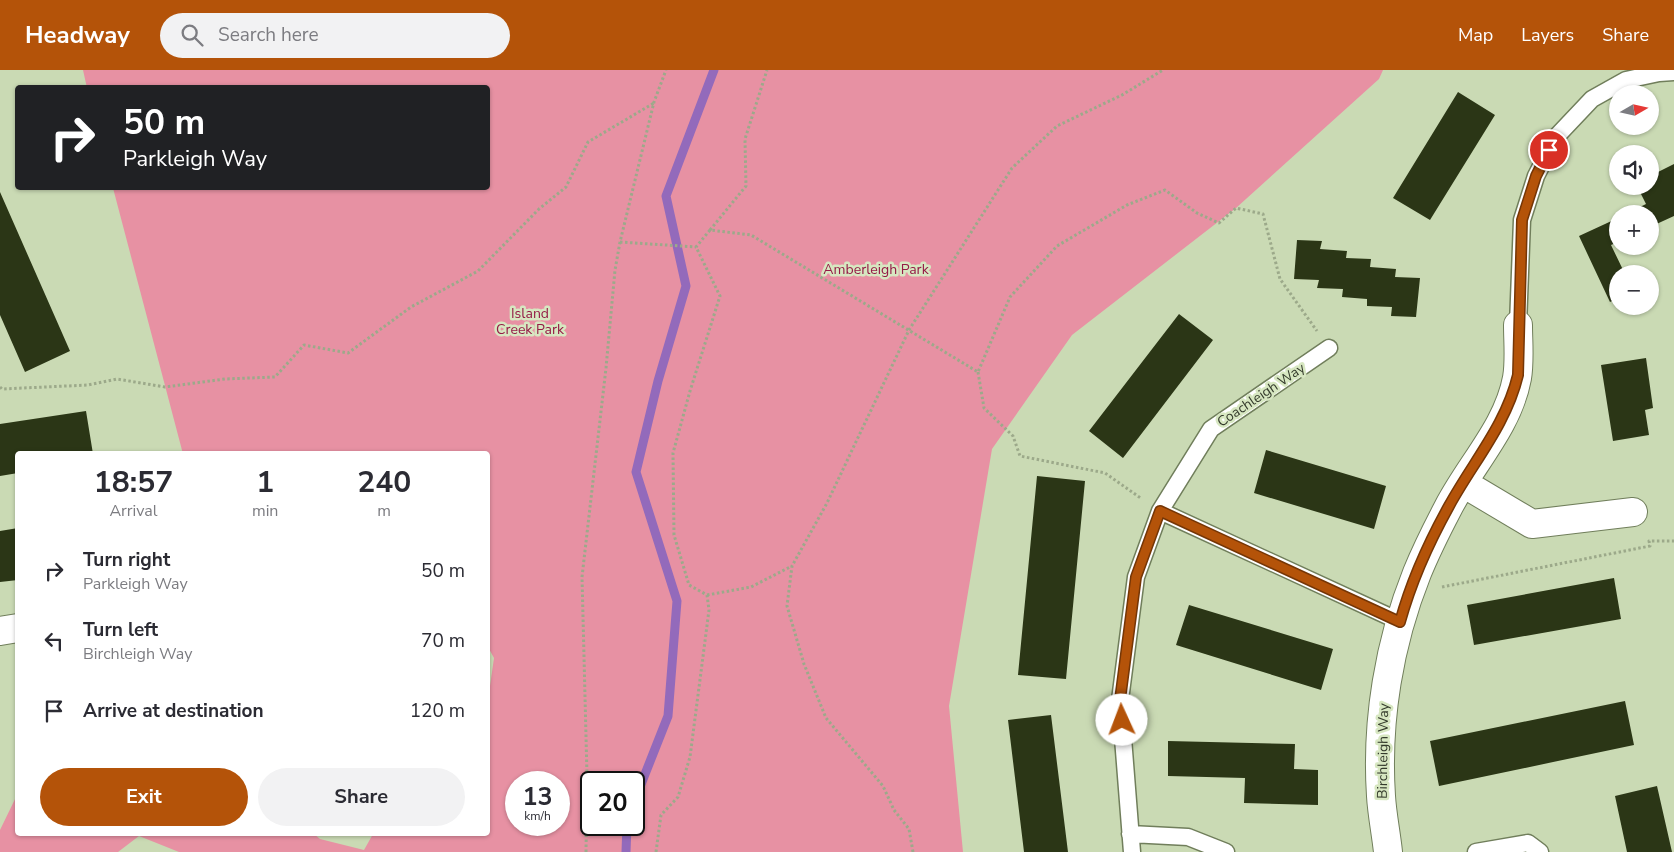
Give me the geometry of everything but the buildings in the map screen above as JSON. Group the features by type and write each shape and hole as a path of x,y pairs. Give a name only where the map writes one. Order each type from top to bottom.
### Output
{"street":[{"name":"Birchleigh Way","path":"1388,852 1381,796 1381,724 1385,690 1400,622 1417,572 1449,506 1504,417 1518,375 1518,325"},
{"path":"1463,483 1532,524 1633,512"},
{"path":"0,631 15,628"}],"lane":[{"name":"Birchleigh Way","path":"1518,325 1522,220 1536,176 1556,137 1592,99 1626,80 1658,73 1674,72"},
{"name":"Coachleigh Way","path":"1132,852 1120,700 1136,577 1160,511 1211,429 1329,348"},
{"path":"1160,511 1400,622"},
{"path":"1130,834 1188,837 1226,852"},
{"path":"1476,852 1528,843 1540,852"}],"path":[{"path":"586,852 587,776 582,577 605,378 615,270 654,102 666,70"},
{"path":"696,247 746,186 745,139 767,70"},
{"path":"913,852 909,829 894,810 883,786 826,718 804,664 787,606 792,566 827,504 909,330 1012,168 1057,126 1122,95 1163,70"},
{"path":"0,387 88,385 117,379 165,387 225,379 276,377 304,345 348,352 411,308 478,271 539,209 566,188 588,142 654,102"},
{"path":"1160,511 1104,474 1020,456 1014,436 984,408 978,372 1010,297 1057,246 1127,204 1166,190 1198,213 1219,223 1236,208 1263,214 1280,279 1329,348"},
{"path":"710,230 751,235 978,372"},
{"path":"620,242 696,247"},
{"path":"696,247 720,296 673,453 674,535 688,585 707,595 751,586 792,566"},
{"path":"1438,588 1650,546 1649,541 1674,541"},
{"path":"656,852 661,816 678,797 690,757 709,610 707,595"}],"green space":[{"path":"83,70 1383,70 1379,79 1236,208 1072,335 992,449 949,706 963,852 179,852 139,836 316,836 320,839 364,850 372,836 490,836 490,686 494,658 490,651 490,451 182,451 114,190 490,190 490,85 86,85"},
{"path":"15,799 15,836 139,836 118,852 0,852 0,830"}],"waterway":[{"path":"645,774 668,716 677,601 636,472 658,381 686,286 666,196 714,70"},
{"path":"626,852 627,836"}],"route":[{"path":"1122,720 1120,700 1136,577 1160,511 1400,622 1417,572 1449,506 1504,417 1515,386 1518,375 1522,220 1536,176 1549,150"}],"park label":[{"name":"Amberleigh Park","path":"876,269"},
{"name":"Island Creek Park","path":"530,322"}]}
